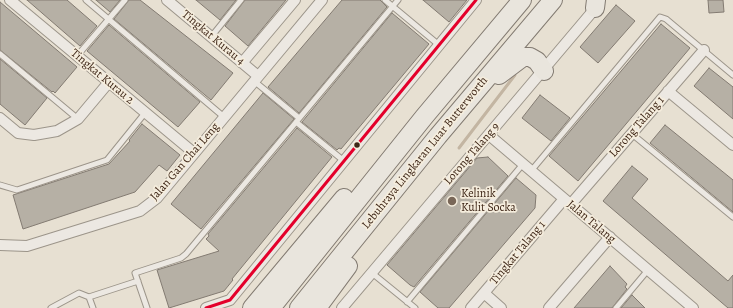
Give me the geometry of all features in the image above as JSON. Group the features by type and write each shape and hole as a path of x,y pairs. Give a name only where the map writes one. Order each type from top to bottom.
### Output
{"highway":[{"name":"Lebuhraya Lingkaran Luar Butterworth","path":"271,308 424,117 522,0"},
{"name":"Lebuhraya Lingkaran Luar Butterworth","path":"299,308 438,136 553,0"},
{"path":"472,96 523,57 530,57 536,61 544,71"},
{"path":"252,308 320,225 394,142 424,117"},
{"path":"317,308 422,165 438,136"}],"street":[{"name":"Tingkat Kurau 2","path":"10,0 194,153"},
{"path":"242,63 295,0"},
{"name":"Jalan Gan Chai Leng","path":"0,245 28,246 140,211 157,198 322,0"},
{"path":"206,308 230,300 476,0"},
{"name":"Tingkat Kurau 4","path":"171,1 242,63 256,79"},
{"name":"Lorong Talang 9","path":"342,308 371,272 544,71 598,3"},
{"name":"Lorong Talang 1","path":"567,201 632,134 704,50"},
{"path":"0,118 18,133 34,135 57,131 78,119 109,82"},
{"path":"668,91 733,145"},
{"name":"Jalan Talang","path":"489,135 648,270 681,304 693,308"},
{"name":"Tingkat Talang 1","path":"471,308 567,201"},
{"path":"548,308 610,237"},
{"path":"484,293 501,308"}],"lane":[{"path":"86,0 224,117"},
{"path":"77,56 125,0"},
{"path":"211,37 241,0"},
{"path":"385,0 439,45"},
{"path":"145,308 135,273 181,258 186,254 398,0"},
{"path":"407,302 660,17 666,18 733,75"},
{"path":"0,54 78,119"},
{"path":"256,79 298,120 344,161"},
{"path":"0,185 17,190 107,160 146,113"},
{"path":"632,134 733,217"},
{"path":"616,308 648,270"},
{"path":"371,272 415,308"},
{"path":"51,308 79,293 89,297 138,281"},
{"path":"89,297 93,308"}],"building":[{"path":"27,0 67,0 97,26 80,46"},
{"path":"96,0 120,0 110,12"},
{"path":"129,0 140,0 233,73 211,100 114,19"},
{"path":"196,0 236,0 220,20"},
{"path":"245,0 286,0 248,46 225,26"},
{"path":"342,0 380,0 387,7 299,113 268,87"},
{"path":"423,0 467,0 449,22"},
{"path":"708,0 723,0 724,12 709,13"},
{"path":"0,2 77,67 55,93 0,50"},
{"path":"616,5 635,21 598,63 580,47"},
{"path":"392,13 429,44 341,149 339,148 337,150 302,122"},
{"path":"661,24 690,48 578,181 549,156"},
{"path":"109,25 200,102 178,127 87,51"},
{"path":"0,59 47,98 25,125 0,104"},
{"path":"709,68 733,87 733,119 694,86"},
{"path":"263,93 294,119 201,229 171,204"},
{"path":"540,95 570,118 551,141 522,118"},
{"path":"142,124 180,155 167,171 159,165 135,192 23,229 13,195 109,164 130,141 129,140"},
{"path":"665,125 733,180 733,212 650,143"},
{"path":"297,128 332,157 232,279 233,280 224,291 169,308 157,270 219,251 206,239 209,236 208,234"},
{"path":"488,157 508,176 414,287 410,285 387,265 477,158"},
{"path":"632,166 648,179 632,198 728,281 733,275 733,308 728,308 603,201"},
{"path":"516,178 536,195 535,208 449,308 438,308 420,292"},
{"path":"610,266 627,284 625,287 627,289 612,308 574,308"},
{"path":"632,295 645,308 621,308"}],"waterway":[{"path":"459,148 515,75"}],"transit line":[{"path":"206,308 230,300 476,0"}],"place":[{"name":"Kelinik Kulit Socka","path":"452,201"}]}
